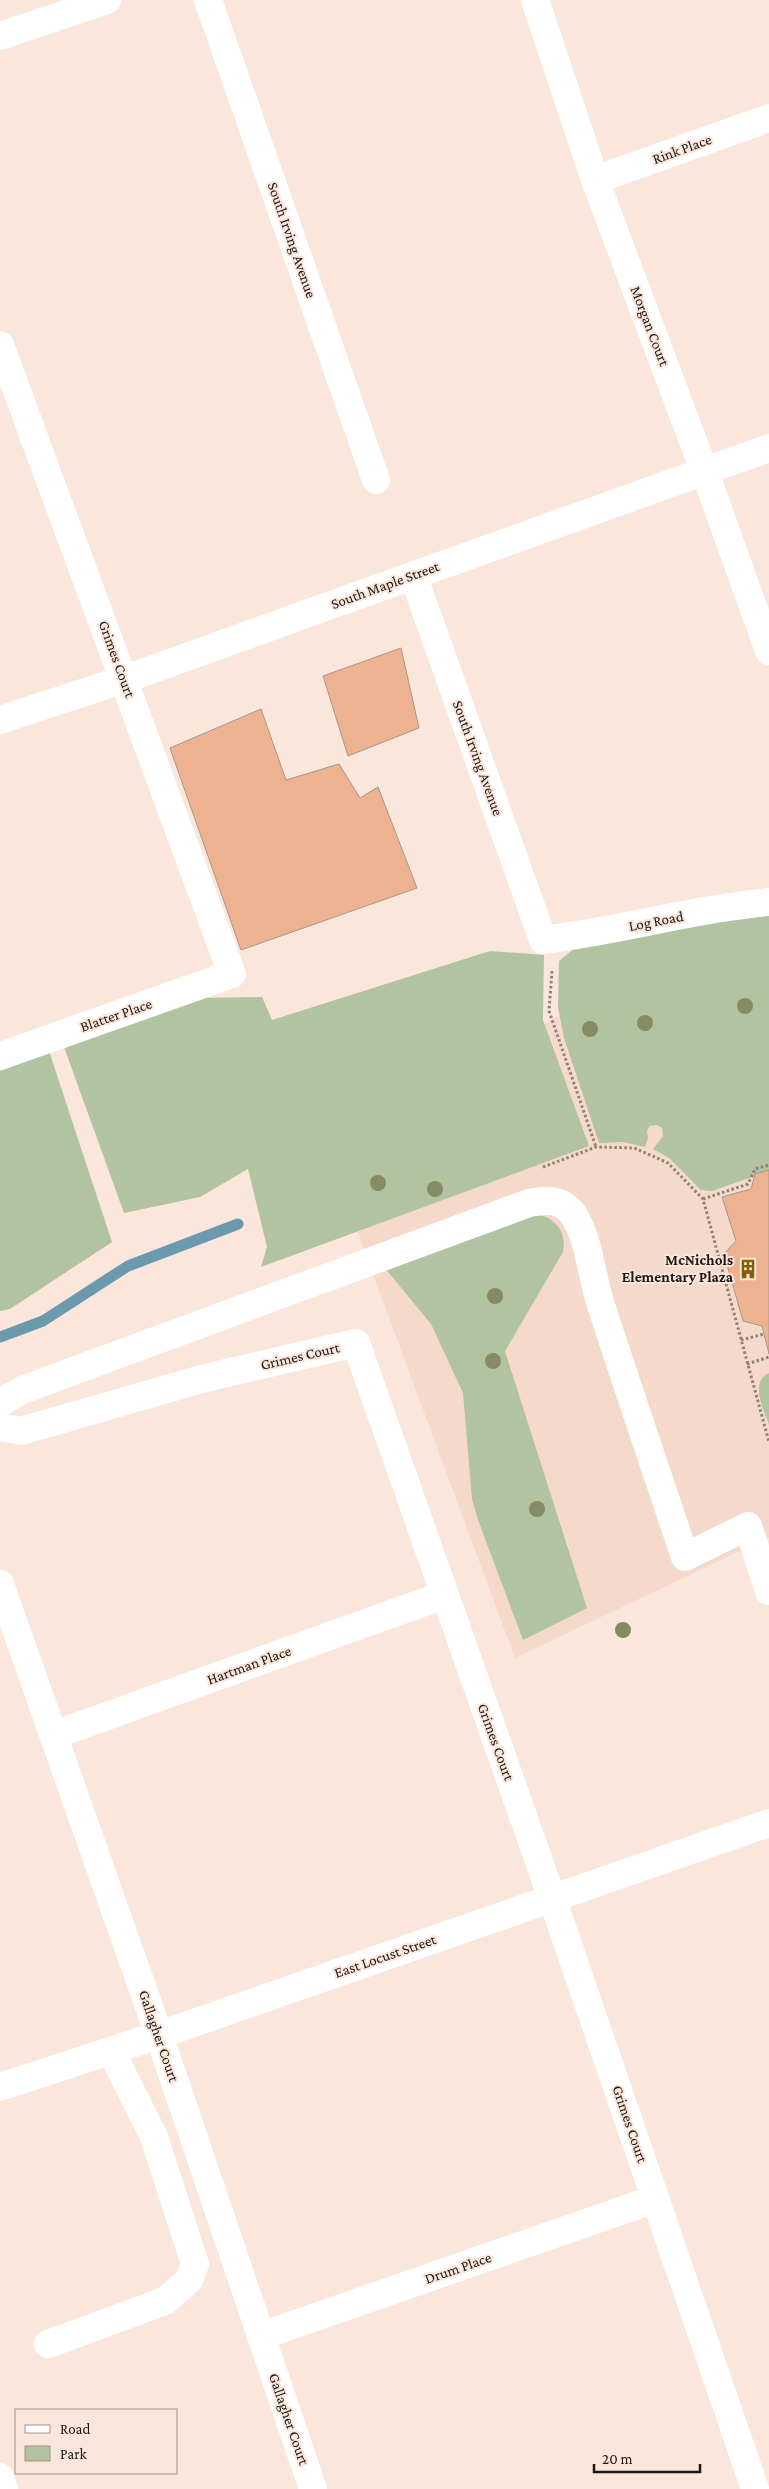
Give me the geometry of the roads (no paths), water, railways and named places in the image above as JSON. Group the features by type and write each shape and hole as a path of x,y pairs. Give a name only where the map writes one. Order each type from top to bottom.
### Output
{"street":[{"path":"0,36 108,0"},
{"name":"South Irving Avenue","path":"208,0 376,480"},
{"name":"Morgan Court","path":"535,0 595,180 704,470 769,651"},
{"name":"Rink Place","path":"595,180 769,118"},
{"name":"Grimes Court","path":"3,361 125,679 232,974"},
{"name":"South Maple Street","path":"0,720 125,679 769,448"},
{"name":"South Irving Avenue","path":"413,575 550,940"},
{"name":"Log Road","path":"550,940 769,902"},
{"name":"Blatter Place","path":"0,1056 232,974"},
{"path":"0,1403 22,1390 529,1203 550,1199 559,1202 572,1214 584,1239 600,1302 685,1557 748,1526 769,1591"},
{"name":"Grimes Court","path":"0,1426 21,1431 205,1378 356,1343 552,1898 755,2489"},
{"name":"Gallagher Court","path":"0,1584 159,2035 313,2489"},
{"name":"Hartman Place","path":"54,1735 444,1595"},
{"name":"East Locust Street","path":"0,2087 159,2035 769,1823"},
{"path":"48,2344 165,2301 189,2280 195,2264 154,2137 111,2051"},
{"name":"Drum Place","path":"261,2336 655,2199"},
{"path":"0,2477 4,2489"}],"waterway":[{"path":"0,1337 43,1321 128,1266 238,1224"}],"place":[{"name":"McNichols Elementary Plaza","path":"748,1269"}]}
